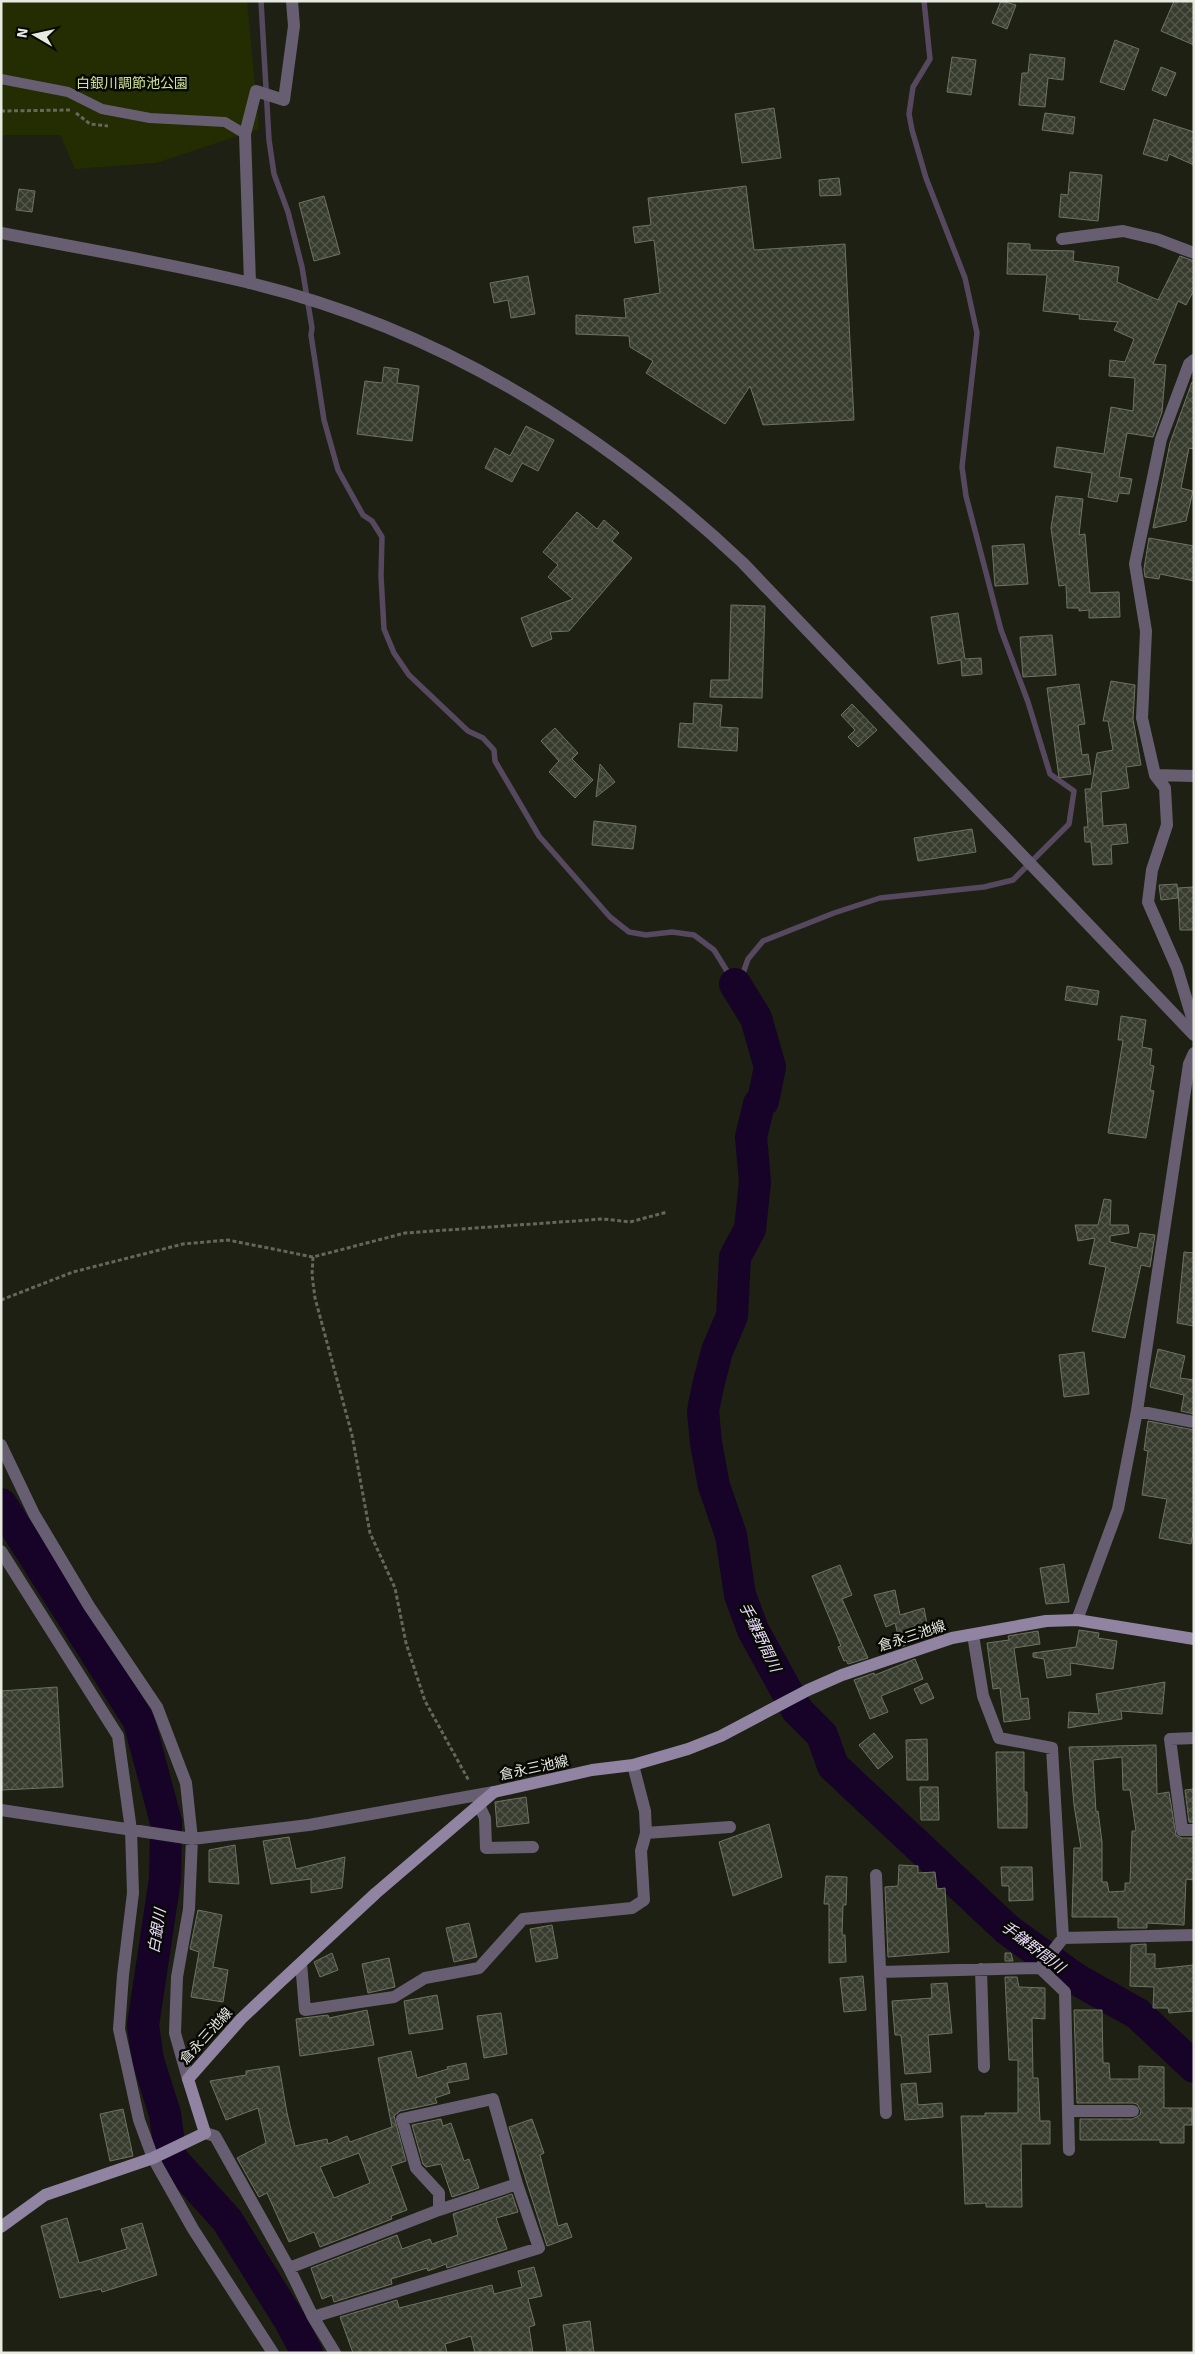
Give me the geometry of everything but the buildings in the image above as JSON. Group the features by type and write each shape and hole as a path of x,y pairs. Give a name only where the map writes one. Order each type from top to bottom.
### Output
{"main road":[{"name":"倉永三池線","path":"205,2133 188,2079 241,2019 477,1800 494,1792 592,1770 633,1765 721,1736 808,1690 842,1675 952,1638 1046,1622 1077,1620 1194,1639"},
{"path":"1,2227 45,2195 154,2158 205,2133"}],"street":[{"path":"250,283 245,134 256,90 284,100 294,26 292,1"},
{"path":"1062,239 1123,231 1157,239 1194,253"},
{"path":"1,233 250,283 359,317 452,357 518,391 570,423 635,470 693,516 743,563 1194,1035"},
{"path":"1194,360 1189,364 1161,439 1135,564 1146,631 1142,718 1155,775 1165,788 1167,825 1152,870 1148,902 1176,968 1194,1024"},
{"path":"1155,775 1194,776"},
{"path":"1077,1620 1118,1509 1138,1412 1190,1064 1194,1053"},
{"path":"1138,1412 1194,1422"},
{"path":"1,1445 34,1514 89,1606 157,1707 186,1783 192,1840 189,1909 177,1977 175,2033 188,2079"},
{"path":"1,1551 118,1736 131,1830 134,1893 118,2029 140,2120 154,2158 193,2229 273,2353"},
{"path":"973,1634 983,1696 999,1738 1052,1748 1063,1938 1040,1968"},
{"path":"1194,1738 1170,1739 1182,1830 1194,1830"},
{"path":"302,1963 306,2010 394,1997 425,1978 479,1968 523,1919 632,1908 644,1900 641,1851 646,1833 645,1811 633,1765"},
{"path":"1,1810 192,1840 477,1800 485,1818 486,1848 533,1846"},
{"path":"646,1833 730,1827"},
{"path":"876,1875 886,2113"},
{"path":"1063,1938 1194,1934"},
{"path":"880,1972 1040,1968 1064,1992 1069,2150"},
{"path":"981,1969 984,2066"},
{"path":"313,2317 539,2248 517,2184 493,2099 402,2119 416,2168 439,2193 439,2210"},
{"path":"1068,2111 1133,2111"},
{"path":"205,2133 215,2136 290,2268 313,2317 335,2353"},
{"path":"290,2268 439,2210 517,2184"}],"lane":[{"path":"1,79 68,92 102,109 150,118 225,122 245,134"}],"path":[{"path":"1,111 72,110"},
{"path":"1,1300 73,1272 183,1244 228,1240 313,1258 405,1232 603,1219 630,1222 668,1212"},
{"path":"313,1258 312,1275 315,1298 352,1435 370,1533 395,1588 406,1642 425,1701 477,1800"}],"green space":[{"name":"白銀川調節池公園","path":"1,1 247,1 259,129 156,163 75,169 60,135 1,135"}],"waterway":[{"path":"261,1 269,140 274,174 288,212 302,267 324,420 338,470 363,515 372,521 382,537 381,576 384,629 394,653 409,675 468,731 483,738 494,750 495,761 539,836 610,917 629,932 646,935 672,932 694,935 714,950 735,984 741,979 748,959 763,941 834,913 880,898 984,887 1013,880 1069,824 1074,791 1050,774 1028,702 1001,630 966,496 962,467 977,333 965,278 926,178 909,114 913,87 930,59 924,1"},
{"name":"手鎌野間川","path":"735,984 756,1018 770,1067 763,1101 759,1104 751,1137 755,1182 750,1229 735,1257 732,1316 717,1351 703,1411 706,1443 714,1486 731,1535 740,1595 753,1630 797,1710 822,1735 833,1766 1008,1930 1076,1979 1138,2014 1194,2067"},
{"name":"白銀川","path":"1,1504 139,1721 166,1822 165,1879 143,2025 148,2060 165,2114 171,2158 227,2220 290,2321 307,2353"}]}
